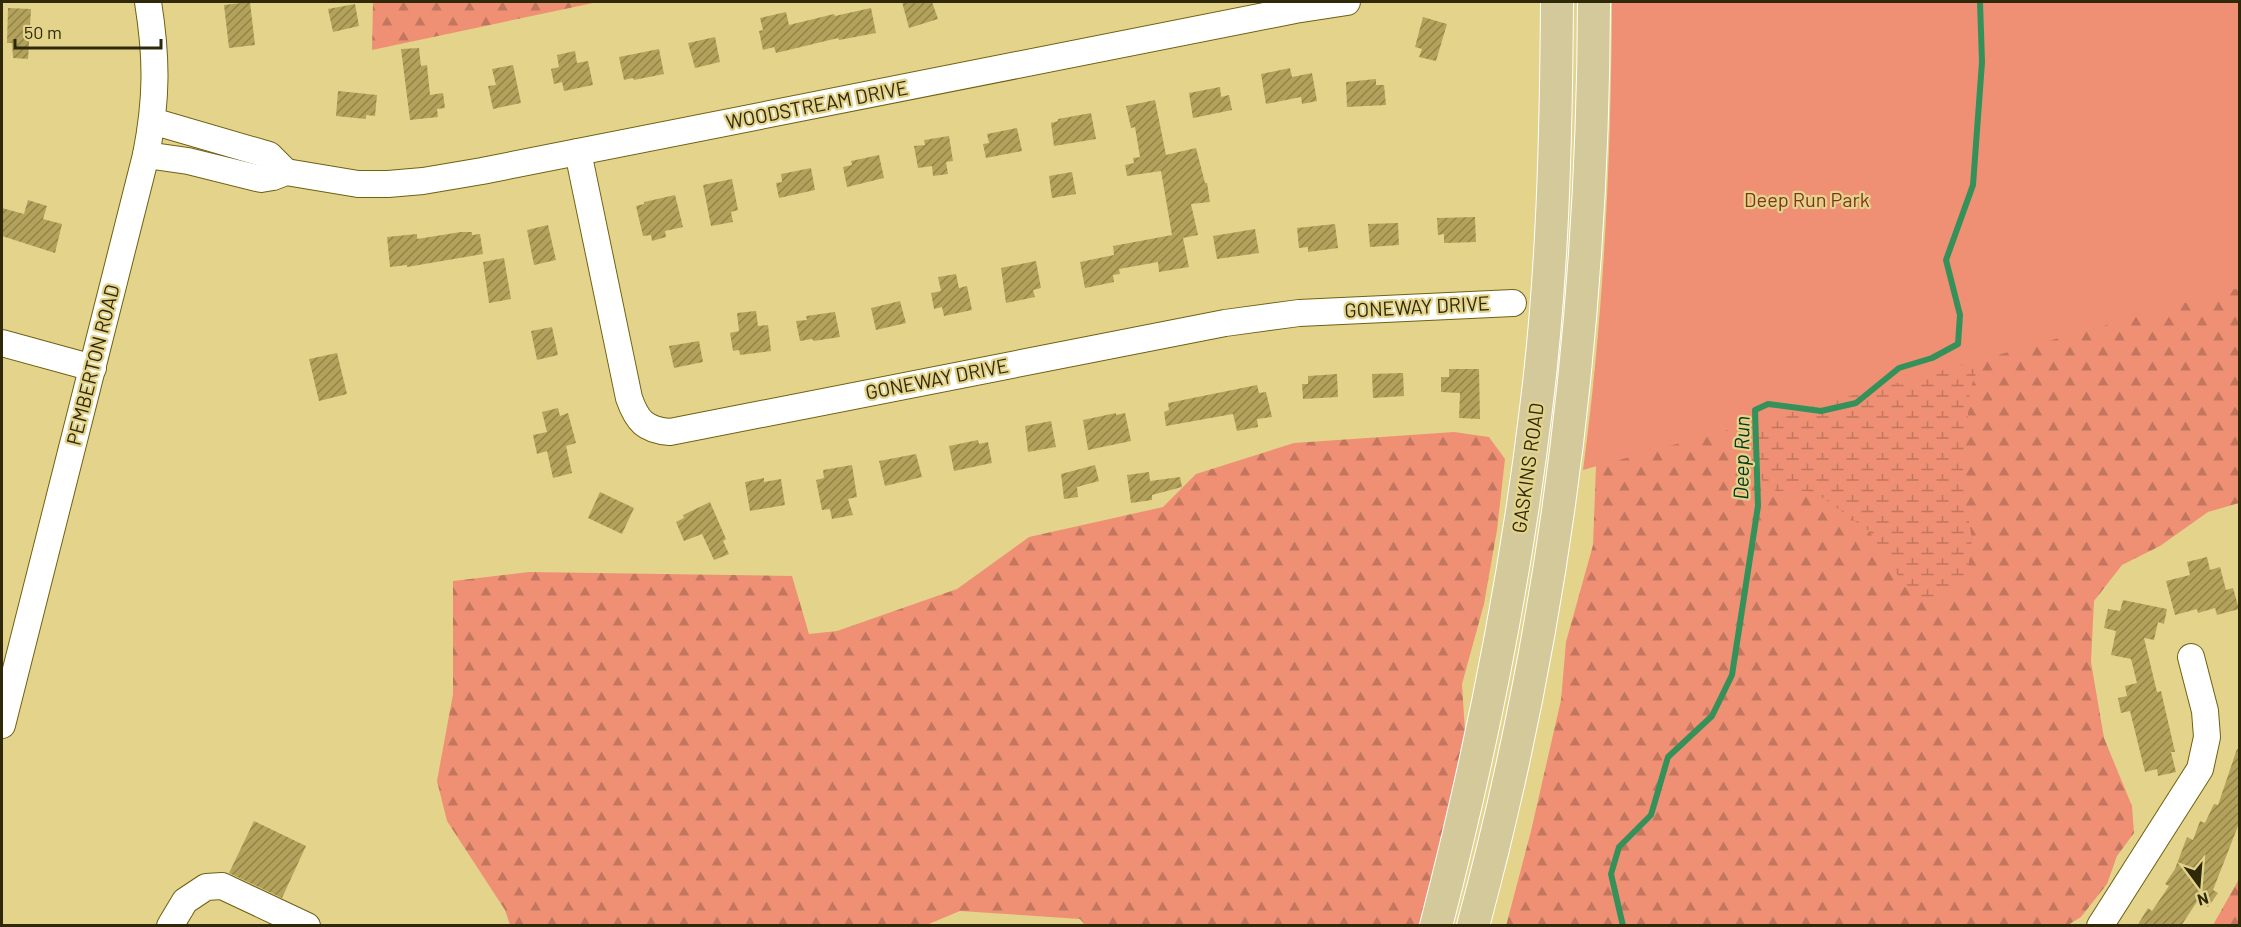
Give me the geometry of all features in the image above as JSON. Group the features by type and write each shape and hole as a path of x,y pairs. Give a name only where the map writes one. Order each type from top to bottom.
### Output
{"main road":[{"name":"GASKINS ROAD","path":"1436,926 1462,824 1493,680 1518,543 1536,408 1549,276 1557,112 1557,2"},
{"name":"GASKINS ROAD","path":"1473,926 1506,795 1529,685 1552,560 1567,452 1579,345 1590,195 1594,2"}],"street":[{"name":"PEMBERTON ROAD","path":"2,725 146,155 152,121 156,61 148,2"},
{"name":"WOODSTREAM DRIVE","path":"146,155 188,161 261,179 286,172 358,184 388,184 458,175 1347,2"},
{"name":"WOODSTREAM DRIVE","path":"152,121 269,155 286,172"},
{"name":"GONEWAY DRIVE","path":"578,152 629,398 634,413 645,425 656,431 669,432 1225,323 1299,313 1513,303"},
{"path":"2,343 93,368"},
{"path":"2100,926 2200,769 2207,737 2205,711 2191,657"},
{"path":"170,926 185,901 206,887 222,886 307,926"}],"green space":[{"path":"373,2 598,2 372,50"},
{"name":"Deep Run Park","path":"1612,2 2239,2 2239,288 1583,470 1596,353 1605,236"},
{"path":"2239,2 2239,503 2208,512 2160,546 2122,565 2094,601 2091,662 2104,738 2132,806 2134,833 2117,856 2107,884 2081,917 2068,925 1506,926 1531,831 1561,700 1566,642 1593,545 1596,466 1607,380"},
{"path":"1986,346 1970,390 1962,481 1972,539 1968,569 1963,583 1953,593 1925,600 1901,580 1869,531 1823,498 1808,491 1776,491 1763,482 1742,435 1742,405"},
{"path":"1454,432 1489,437 1505,459 1497,530 1484,604 1462,684 1466,747 1422,925 1086,926 1080,919 960,911 924,926 510,925 505,910 447,821 437,781 453,694 453,581 529,572 792,576 809,634 837,631 957,589 1029,537 1163,507 1196,474 1294,443"},
{"path":"2239,879 2239,925 2213,925"}],"building":[{"path":"250,2 255,45 229,48 224,5"},
{"path":"902,2 932,2 938,19 909,28"},
{"path":"355,4 359,26 333,32 328,9"},
{"path":"8,8 31,9 28,59 13,58 12,43 7,43"},
{"path":"871,8 876,33 839,40 838,38 776,53 774,47 763,50 759,31 763,30 760,18 786,12 789,25"},
{"path":"1423,17 1447,24 1436,61 1419,57 1422,49 1415,47"},
{"path":"715,37 720,62 695,68 688,43"},
{"path":"419,48 421,66 427,65 430,95 443,93 445,108 437,109 438,117 410,120 401,49"},
{"path":"659,49 664,74 624,80 619,57"},
{"path":"575,51 577,63 588,61 593,85 564,91 562,82 554,84 551,69 559,67 557,55"},
{"path":"513,65 521,103 493,109 488,86 496,85 492,69"},
{"path":"1290,68 1292,77 1312,73 1317,101 1302,104 1301,97 1266,104 1261,74"},
{"path":"1376,79 1376,85 1384,85 1386,105 1347,107 1346,82"},
{"path":"1220,87 1221,97 1229,95 1232,110 1193,118 1189,93"},
{"path":"338,91 377,95 375,116 366,115 366,119 336,116"},
{"path":"1155,100 1166,155 1196,148 1205,183 1207,183 1210,202 1191,204 1198,235 1183,238 1189,267 1159,272 1158,262 1119,269 1120,274 1113,275 1114,282 1085,288 1080,262 1114,255 1113,246 1172,235 1161,171 1127,176 1125,165 1134,163 1133,158 1140,157 1135,127 1131,128 1126,106"},
{"path":"1091,113 1096,139 1054,146 1051,123 1058,119"},
{"path":"1017,128 1022,151 986,158 983,144 989,143 987,134"},
{"path":"949,136 953,161 946,162 948,174 933,176 932,166 918,168 914,146 925,145 924,140"},
{"path":"879,155 884,178 847,187 843,167 852,165 851,161"},
{"path":"811,168 815,190 779,198 776,183 782,182 781,174"},
{"path":"1072,172 1076,194 1052,198 1049,176"},
{"path":"732,179 738,210 731,212 733,222 711,226 703,185"},
{"path":"675,195 683,227 665,231 666,237 652,241 651,235 643,236 636,206"},
{"path":"28,200 47,206 43,219 62,224 55,253 2,236 2,208 24,214"},
{"path":"1475,217 1476,242 1444,243 1444,234 1438,235 1437,218"},
{"path":"1398,223 1399,245 1370,247 1368,224"},
{"path":"1335,224 1338,248 1308,252 1308,247 1299,248 1297,228"},
{"path":"548,225 556,260 534,265 527,230"},
{"path":"1255,229 1259,253 1217,259 1213,236"},
{"path":"472,232 472,235 480,234 483,254 407,267 407,265 390,267 387,237 417,234 417,239"},
{"path":"504,258 511,299 489,303 483,262"},
{"path":"1036,261 1041,288 1033,290 1035,297 1006,303 1001,268"},
{"path":"956,274 959,288 967,286 972,310 944,316 942,307 934,309 931,293 941,291 938,277"},
{"path":"900,301 906,323 876,330 871,308"},
{"path":"756,311 758,326 768,325 771,351 740,355 739,350 733,351 730,333 739,331 737,313"},
{"path":"835,312 840,337 800,341 796,321 807,320 806,316"},
{"path":"552,327 558,355 537,360 531,331"},
{"path":"699,341 703,362 674,368 669,346"},
{"path":"337,353 347,394 319,401 309,359"},
{"path":"1449,369 1479,369 1480,419 1459,418 1460,393 1441,392 1441,377 1449,377"},
{"path":"1403,373 1404,396 1373,398 1372,374"},
{"path":"1337,374 1338,397 1303,399 1302,384 1308,384 1308,376"},
{"path":"1257,385 1259,393 1266,392 1272,417 1257,419 1258,427 1237,431 1233,414 1166,426 1164,412 1169,410 1168,403"},
{"path":"558,408 560,416 568,413 576,443 566,446 572,473 553,478 547,451 537,454 533,435 547,432 542,412"},
{"path":"1116,413 1116,415 1125,413 1131,441 1088,450 1083,420"},
{"path":"1051,421 1056,447 1028,452 1025,426"},
{"path":"978,440 979,444 988,442 992,463 954,471 949,446"},
{"path":"916,454 922,477 885,486 879,461"},
{"path":"852,465 857,497 848,499 853,515 832,519 830,509 822,510 816,480 824,478 823,470"},
{"path":"1095,465 1099,481 1077,487 1078,497 1064,499 1061,474"},
{"path":"1149,472 1150,481 1180,477 1182,487 1152,495 1152,500 1131,503 1127,475"},
{"path":"764,478 764,482 781,479 785,505 750,511 745,482"},
{"path":"600,492 634,508 622,534 588,518"},
{"path":"710,502 726,539 723,541 729,554 714,560 702,534 684,541 676,522 684,518 683,515"},
{"path":"2207,557 2210,570 2220,567 2226,590 2233,588 2239,609 2217,615 2215,608 2198,613 2197,609 2175,615 2166,581 2190,575 2187,562"},
{"path":"2123,600 2167,609 2164,624 2158,622 2154,640 2144,638 2157,692 2161,691 2175,752 2171,752 2176,772 2158,776 2157,769 2145,772 2130,711 2121,713 2118,698 2127,696 2125,686 2137,683 2131,659 2111,655 2116,631 2104,628 2108,609 2120,611"},
{"path":"2237,749 2240,750 2240,821 2213,890 2218,893 2208,907 2198,900 2181,926 2137,926 2148,908 2152,911 2169,886 2165,884 2175,869 2187,837 2193,840 2200,821 2205,823 2214,804 2218,805"},
{"path":"254,821 306,846 282,898 229,873"}],"waterway":[{"name":"Deep Run","path":"1623,926 1611,874 1619,847 1651,815 1668,757 1712,716 1732,675 1758,506 1755,410 1768,404 1821,411 1856,403 1899,368 1932,358 1958,344 1960,315 1946,260 1973,185 1982,62 1980,2"}]}
